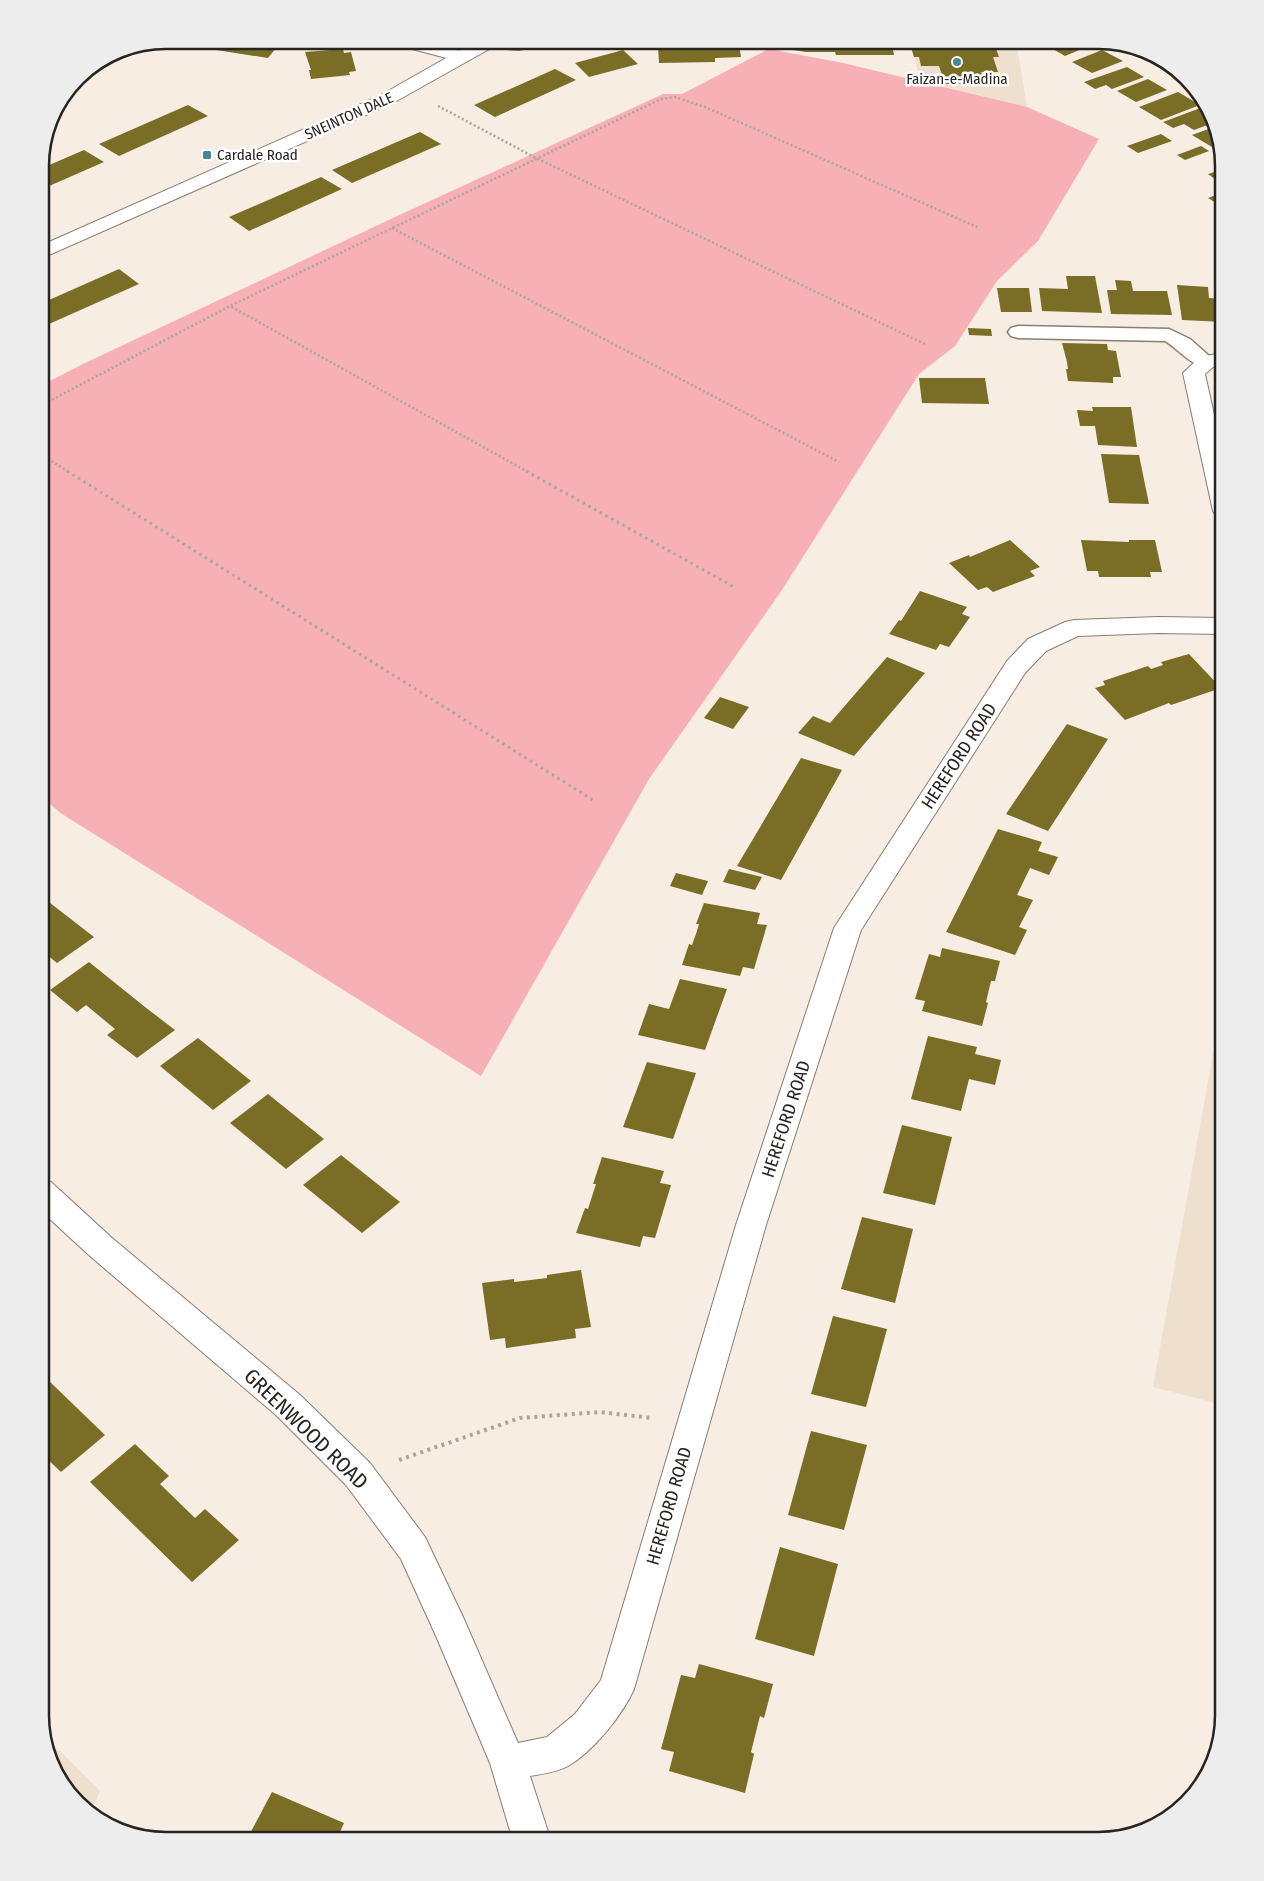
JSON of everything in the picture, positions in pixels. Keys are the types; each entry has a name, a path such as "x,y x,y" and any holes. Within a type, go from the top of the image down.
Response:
{"street":[{"path":"432,49 462,57"},
{"name":"SNEINTON DALE","path":"49,249 406,90 474,49"},
{"path":"1215,360 1194,373 1215,470"},
{"name":"HEREFORD ROAD","path":"508,1763 556,1753 588,1726 616,1689 751,1226 848,928 1016,666 1037,645 1074,628 1215,626"},
{"name":"GREENWOOD ROAD","path":"49,1199 102,1247 288,1405 358,1474 413,1548 451,1629 508,1763 529,1832"}],"lane":[{"path":"1018,332 1169,335 1215,360"}],"path":[{"path":"406,90 536,158 927,345"},
{"path":"49,401 230,306 660,99 675,97 705,107 977,227"},
{"path":"392,228 839,462"},
{"path":"230,306 734,587"},
{"path":"49,460 593,800"},
{"path":"358,1474 520,1418 600,1412 693,1423"}],"shaded area":[{"path":"769,49 843,63 1027,107 1099,139 1038,241 997,281 955,346 919,374 782,590 649,779 481,1076 62,814 49,803 49,381 395,217 663,94 682,94"},
{"path":"912,49 1017,49 1027,107 921,81"},
{"path":"1215,1043 1215,1403 1153,1387"},
{"path":"52,1744 100,1791 93,1807 78,1793 64,1774"}],"building":[{"path":"210,49 275,49 268,58"},
{"path":"343,49 344,53 351,52 356,71 349,72 350,75 311,79 309,70 311,70 305,52"},
{"path":"658,49 740,49 741,57 715,58 715,62 659,63"},
{"path":"893,49 894,55 836,55 835,52 793,50"},
{"name":"Faizan-e-Madina","path":"912,49 996,49 999,57 993,57 998,72 981,72 985,83 945,84 939,66 921,66 919,57 914,57"},
{"path":"1053,49 1082,49 1065,56"},
{"path":"623,50 638,64 589,77 575,63"},
{"path":"1102,50 1123,61 1092,73 1072,62"},
{"path":"1127,67 1144,77 1112,89 1106,85 1095,89 1084,82"},
{"path":"555,69 576,80 495,117 474,105"},
{"path":"1148,79 1167,90 1136,102 1117,91"},
{"path":"1178,92 1199,105 1161,120 1139,107"},
{"path":"188,105 208,116 119,156 99,144"},
{"path":"1200,108 1207,125 1194,130 1184,124 1173,128 1163,122"},
{"path":"1209,129 1213,146 1212,147 1192,135"},
{"path":"420,132 441,144 352,183 332,170"},
{"path":"1161,134 1172,141 1138,153 1127,146"},
{"path":"1201,146 1209,151 1185,160 1177,155"},
{"path":"84,150 104,162 49,186 49,165"},
{"path":"1215,172 1215,179 1208,174"},
{"path":"321,177 342,189 249,231 229,217"},
{"path":"1215,195 1215,202 1208,198"},
{"path":"119,269 139,284 49,324 49,300"},
{"path":"1066,276 1095,276 1102,313 1042,311 1039,288 1068,289"},
{"path":"1115,280 1131,281 1133,291 1167,291 1172,315 1111,314 1107,290 1117,290"},
{"path":"1177,285 1208,287 1209,298 1215,298 1215,322 1182,320"},
{"path":"997,288 1029,288 1032,312 1001,312"},
{"path":"968,328 991,329 992,336 969,335"},
{"path":"1062,343 1107,344 1108,350 1116,351 1121,377 1113,377 1113,383 1068,381 1067,362"},
{"path":"919,378 985,378 989,404 922,403"},
{"path":"1092,407 1131,407 1137,447 1098,445 1095,426 1080,426 1077,410 1093,411"},
{"path":"1101,454 1139,455 1149,504 1109,503"},
{"path":"1010,540 1040,567 1030,571 1035,576 993,592 987,587 978,590 949,563 969,555 970,557"},
{"path":"1081,540 1129,542 1129,540 1155,540 1162,572 1150,572 1151,577 1099,577 1098,571 1087,571"},
{"path":"920,591 967,607 962,614 970,617 949,647 940,644 936,650 889,634 899,620 901,621"},
{"path":"1189,654 1215,682 1215,690 1171,705 1169,703 1125,720 1095,688 1105,685 1103,681 1148,666 1151,669 1163,665 1161,662"},
{"path":"887,657 925,673 854,756 798,733 813,716 830,723"},
{"path":"720,697 749,707 733,729 704,718"},
{"path":"1067,724 1108,739 1048,831 1006,814"},
{"path":"801,758 842,770 781,880 737,866"},
{"path":"998,829 1042,842 1038,851 1058,857 1049,875 1030,868 1017,895 1033,900 1019,927 1027,930 1015,955 946,932"},
{"path":"729,869 762,877 755,890 723,882"},
{"path":"676,873 708,881 702,895 670,886"},
{"path":"49,902 94,937 57,963 49,956"},
{"path":"704,903 760,913 757,924 767,925 754,969 743,967 740,976 682,965 689,944 692,945 696,934 699,924 696,924"},
{"path":"942,948 1000,961 995,981 991,981 982,1026 922,1011 925,1001 915,999 929,954 940,957"},
{"path":"89,962 175,1030 137,1058 107,1035 115,1029 86,1005 77,1012 50,990"},
{"path":"680,979 727,989 705,1050 638,1035 649,1004 669,1009"},
{"path":"928,1036 977,1047 975,1054 1001,1060 995,1085 969,1079 961,1111 911,1099"},
{"path":"198,1038 251,1081 213,1110 160,1066"},
{"path":"647,1062 696,1073 673,1139 623,1127"},
{"path":"268,1094 324,1139 286,1169 230,1123"},
{"path":"902,1125 952,1137 935,1205 883,1193"},
{"path":"341,1155 400,1202 362,1233 303,1185"},
{"path":"602,1157 664,1171 660,1183 671,1185 655,1238 643,1236 640,1247 576,1233 585,1208 588,1209 596,1184 593,1184"},
{"path":"862,1217 913,1229 895,1303 841,1289"},
{"path":"581,1270 591,1327 575,1329 576,1338 506,1348 505,1338 490,1340 482,1283 514,1279 514,1282 547,1278 547,1275"},
{"path":"833,1316 887,1329 866,1407 811,1394"},
{"path":"49,1381 105,1435 61,1472 49,1461"},
{"path":"811,1431 867,1445 844,1530 788,1515"},
{"path":"135,1444 169,1476 160,1484 195,1518 205,1509 239,1540 192,1582 90,1482"},
{"path":"780,1547 838,1564 814,1656 755,1639"},
{"path":"699,1664 773,1684 764,1718 760,1716 751,1752 754,1754 745,1793 669,1771 674,1752 661,1749 681,1675 695,1678"},
{"path":"272,1792 344,1823 340,1832 251,1832"}],"place":[{"name":"Faizan-e-Madina","path":"957,62"},
{"name":"Cardale Road","path":"207,155"}]}
